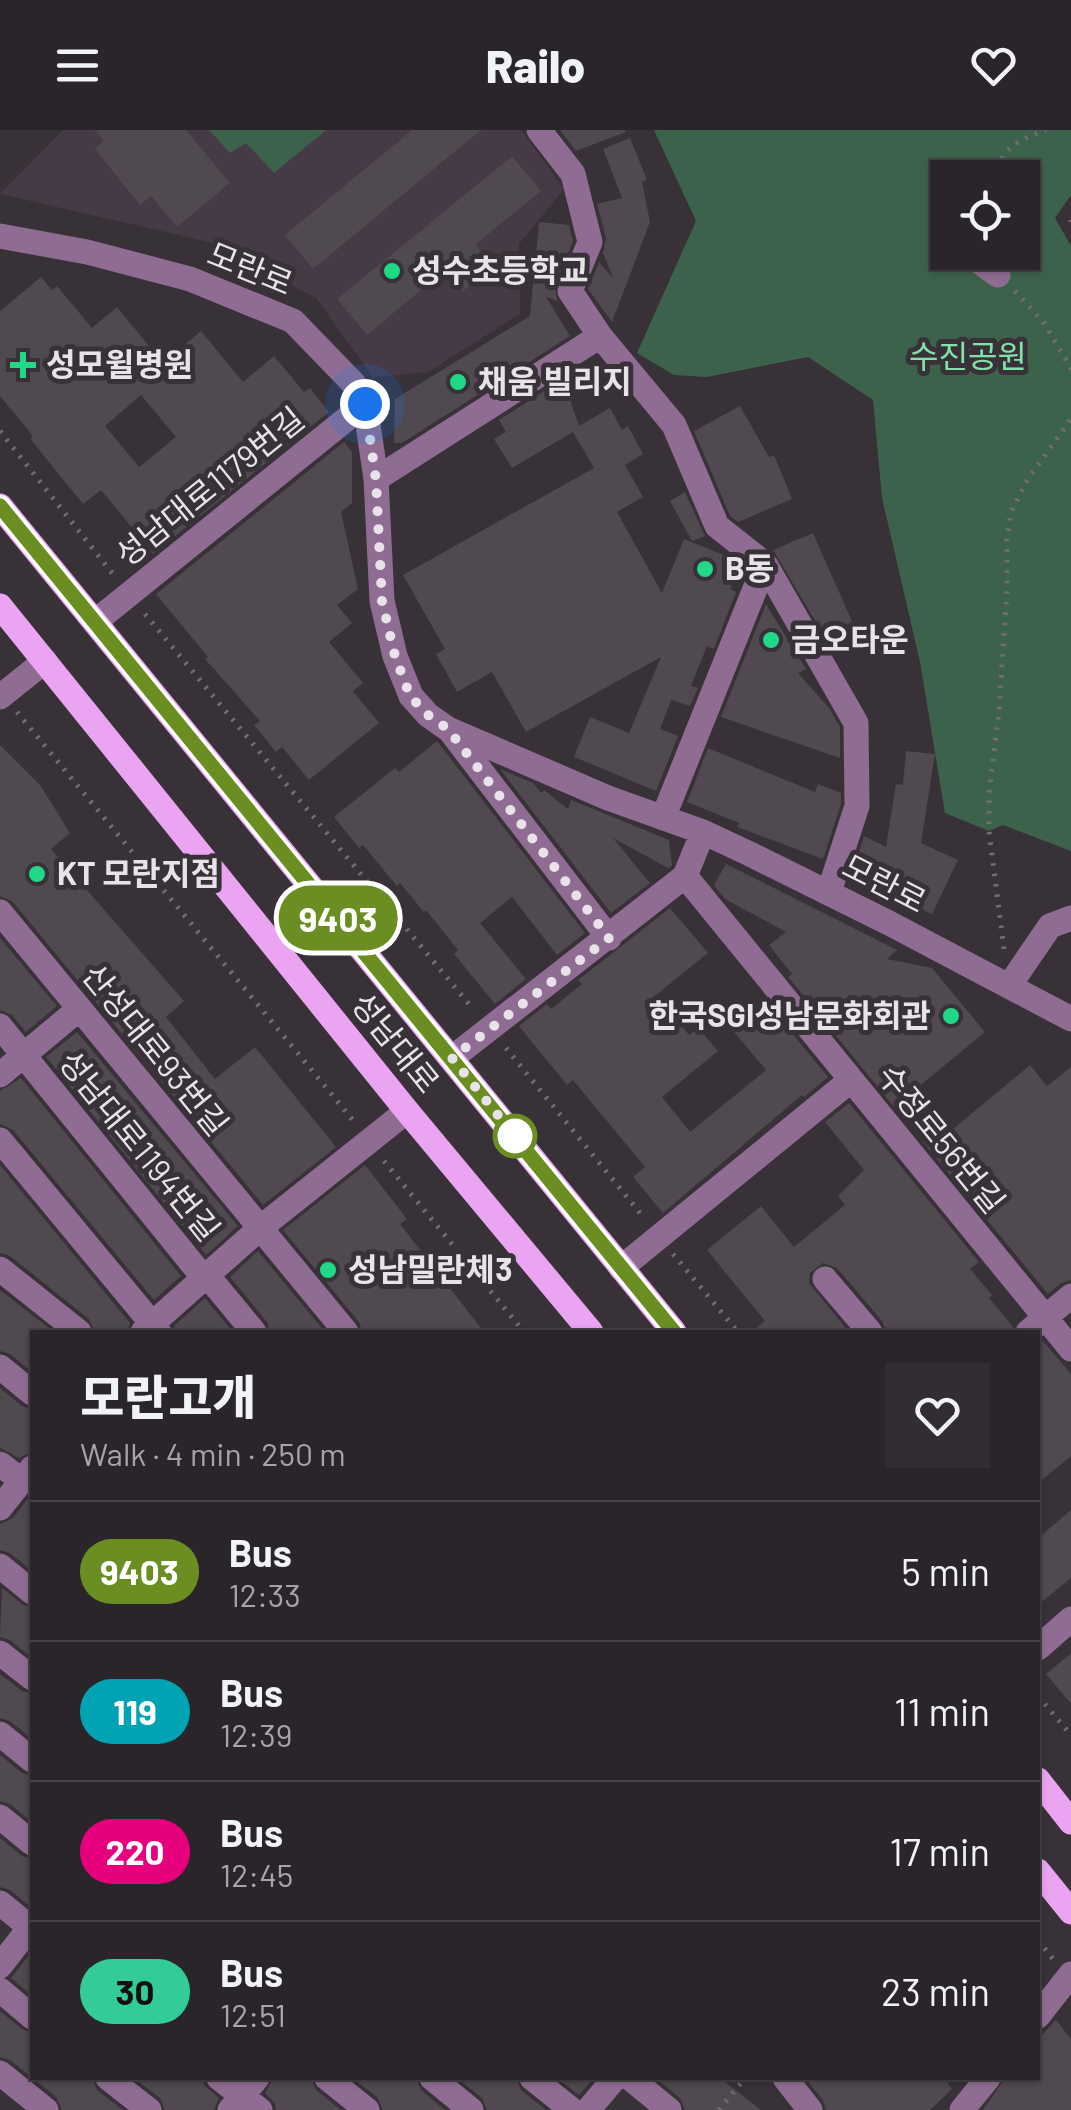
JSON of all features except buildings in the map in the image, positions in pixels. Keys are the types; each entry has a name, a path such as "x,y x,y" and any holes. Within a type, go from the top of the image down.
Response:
{"main road":[{"name":"성남대로","path":"0,506 672,1330"},
{"name":"성남대로","path":"0,606 407,1111 589,1330"},
{"path":"1040,1783 1071,1822"},
{"path":"1040,1873 1071,1912"}],"street":[{"path":"540,130 573,174 590,242 570,291 600,336 674,425 717,526 765,564 856,723 858,806 829,892"},
{"name":"모란로","path":"0,236 88,252 190,279 293,322 354,384 365,404 376,480 382,601 395,656 410,696 428,715 448,729 608,798 703,832 829,892 1071,1019"},
{"path":"991,270 998,275"},
{"path":"376,480 600,336"},
{"name":"성남대로1179번길","path":"96,622 365,404"},
{"path":"663,818 765,564"},
{"path":"1,696 44,661"},
{"name":"모란로","path":"448,729 609,938"},
{"name":"성남대로","path":"452,1058 685,876 703,832"},
{"name":"수정로56번길","path":"685,876 851,1080 1036,1325 1071,1349"},
{"name":"산성대로93번길","path":"0,912 344,1330"},
{"path":"1009,986 1050,926 1071,918"},
{"path":"0,1075 79,1009"},
{"name":"성남대로1194번길","path":"0,1026 252,1330"},
{"path":"621,1268 851,1080"},
{"name":"성남대로1194번길","path":"151,1329 259,1229 407,1111"},
{"path":"0,1140 151,1329"},
{"path":"0,1269 76,1330"},
{"path":"825,1279 868,1330"},
{"path":"1036,1325 1071,1296"},
{"path":"0,1367 30,1391"},
{"path":"0,1464 26,1484 0,1508"},
{"path":"0,1566 30,1590"},
{"path":"1040,1646 1071,1619"},
{"path":"0,1653 30,1676"},
{"path":"0,1734 30,1758"},
{"path":"0,1817 30,1841"},
{"path":"0,1904 30,1926"},
{"path":"0,1966 30,1930"},
{"path":"1040,2013 1071,1974"},
{"path":"0,1990 30,2014"},
{"path":"0,2073 46,2110"},
{"path":"111,2080 149,2110"},
{"path":"223,2080 247,2098"},
{"path":"330,2080 367,2110"},
{"path":"434,2080 471,2110"},
{"path":"534,2080 572,2110"},
{"path":"588,2110 613,2080"},
{"path":"632,2080 669,2110"},
{"path":"787,2080 810,2110"}],"path":[{"path":"1000,160 1018,138 1046,130"},
{"path":"998,275 1044,323 1071,370"},
{"path":"1009,986 989,831 1008,590 1007,540 1012,512 1028,479 1071,419"},
{"path":"0,431 129,595 736,1330"},
{"path":"1,696 522,1330"},
{"path":"1040,1698 1071,1735"},
{"path":"719,2110 743,2080"}],"shaded area":[{"name":"성수초등학교","path":"63,130 521,130 564,189 519,244 520,314 428,372 373,377 316,298 209,242 0,194"}],"green space":[{"path":"209,130 326,130 274,173 246,143 230,153"},
{"name":"수진공원","path":"654,130 1071,130 1071,195 1055,218 1071,246 1071,851 1003,825 989,831 945,813 920,662 882,498 873,400 808,357 707,377 674,375 637,353 696,221"}],"bus line":[{"name":"9403","path":"0,506 672,1330"}],"place":[{"name":"성수초등학교","path":"392,271"},
{"name":"성모윌병원","path":"23,365"},
{"name":"채움 빌리지","path":"458,382"},
{"name":"B동","path":"705,569"},
{"name":"금오타운","path":"771,640"},
{"name":"KT 모란지점","path":"37,874"},
{"name":"한국SGI성남문화회관","path":"951,1016"},
{"name":"성남밀란체3","path":"328,1270"}],"route":[{"path":"365,404 376,480 382,601 395,656 410,696 448,729 609,938 452,1058 526,1150 515,1136"}]}
